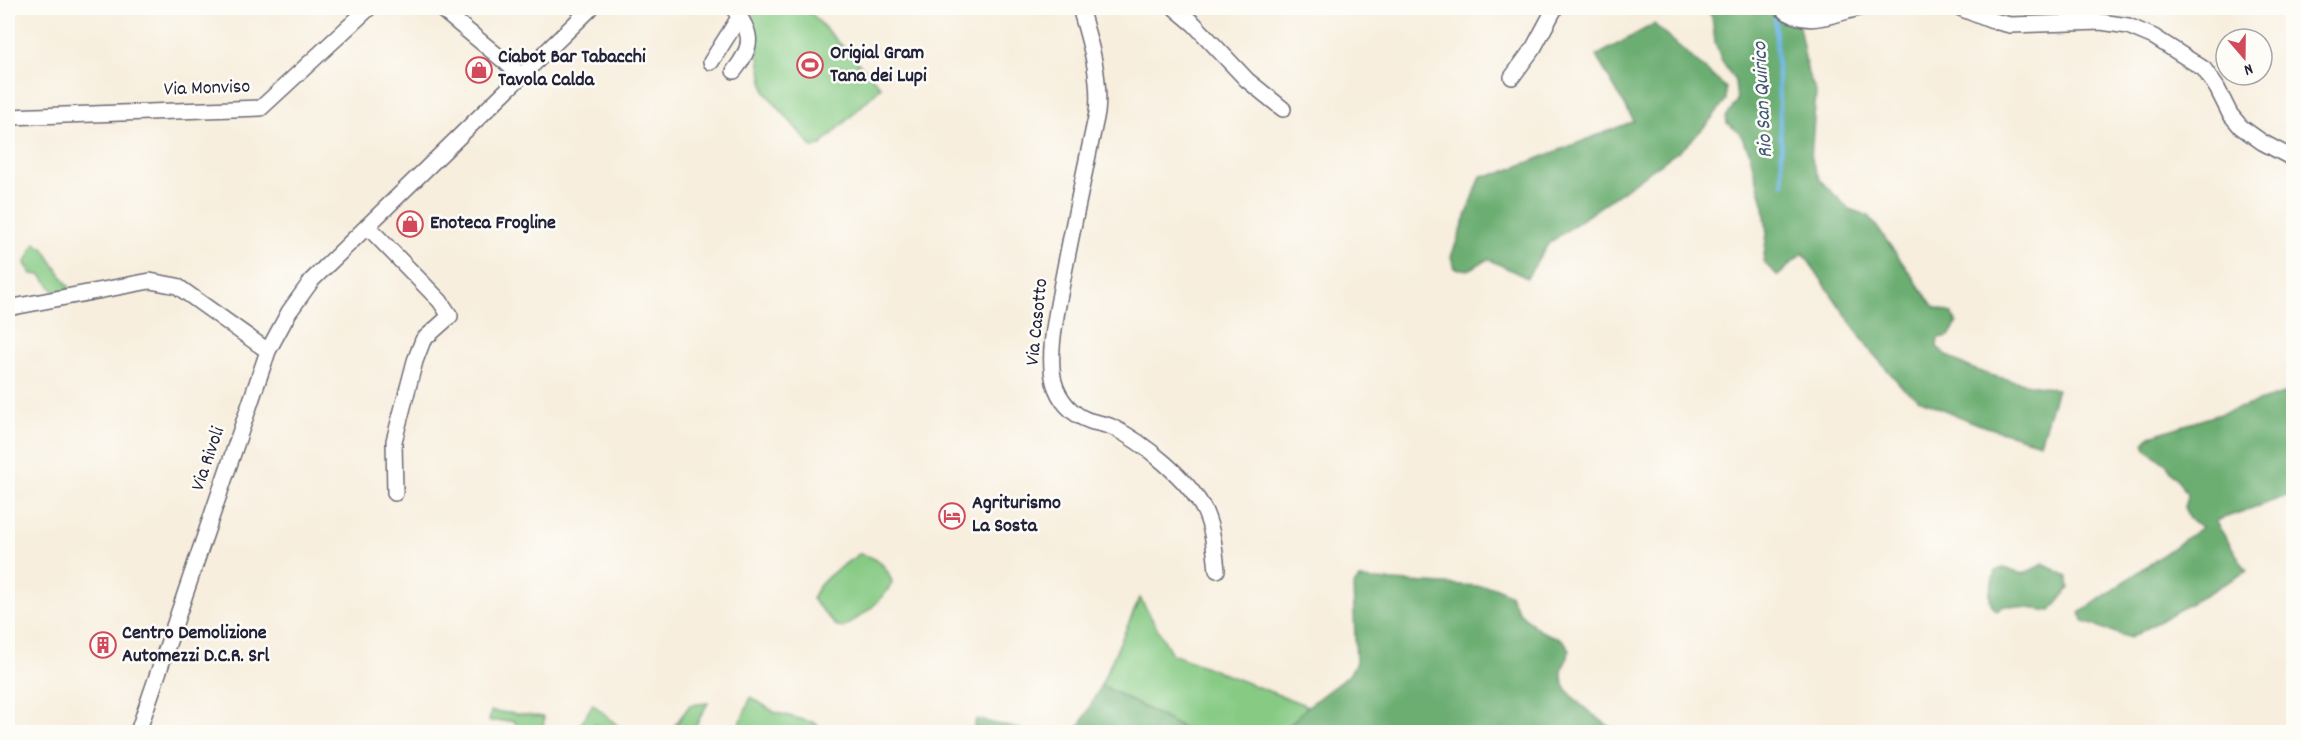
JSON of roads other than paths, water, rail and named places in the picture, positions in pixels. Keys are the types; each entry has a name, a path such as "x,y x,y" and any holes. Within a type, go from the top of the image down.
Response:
{"street":[{"name":"Via Monviso","path":"8,117 261,108 369,8"},
{"path":"440,8 521,75"},
{"name":"Via Rivoli","path":"138,732 268,351 290,312 312,280 591,8"},
{"name":"Via Casotto","path":"1080,8 1094,61 1099,93 1058,309 1052,360 1054,383 1061,398 1072,412 1087,420 1111,426 1143,447 1182,482 1205,513 1213,538 1217,570"},
{"path":"1175,8 1194,24 1247,80 1283,109"},
{"path":"1512,76 1534,47 1555,8"},
{"path":"1781,8 1792,16 1810,20 1859,8"},
{"path":"1960,8 2010,25 2101,22 2128,26 2154,37 2204,69 2217,87 2230,114 2241,127 2262,142 2294,159"},
{"path":"711,62 736,12"},
{"path":"734,71 749,49 748,31 736,12"},
{"path":"367,226 440,301 450,316 423,340 415,361 394,441 395,493"},
{"path":"8,308 150,281 177,286 268,351"}],"waterway":[{"name":"Rio San Quirico","path":"1775,16 1783,184"}],"place":[{"name":"Origial Gram Tana dei Lupi","path":"810,65"},
{"name":"Ciabot Bar Tabacchi Tavola Calda","path":"479,70"},
{"name":"Enoteca Frogline","path":"410,224"},
{"name":"Agriturismo La Sosta","path":"952,516"},
{"name":"Centro Demolizione Automezzi D.C.R. Srl","path":"103,645"}]}
